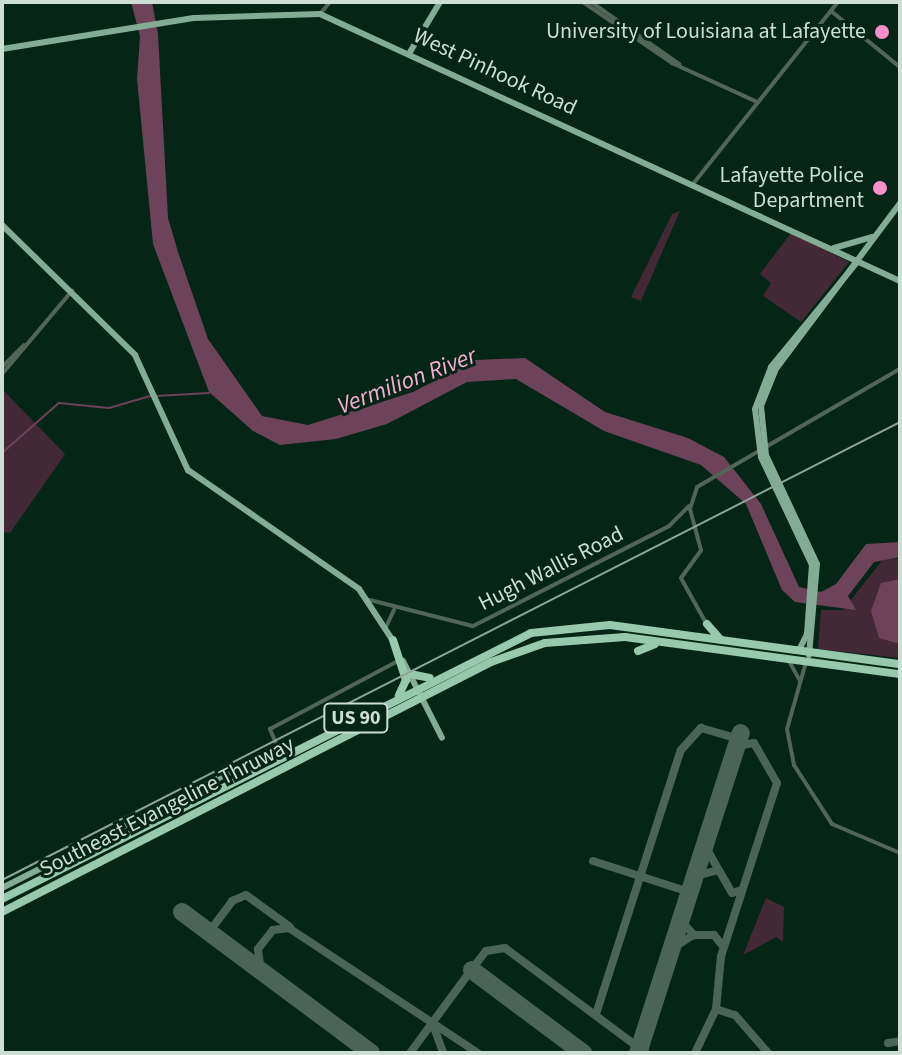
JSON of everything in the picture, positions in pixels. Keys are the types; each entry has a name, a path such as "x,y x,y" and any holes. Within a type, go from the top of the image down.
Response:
{"highway":[{"path":"701,638 707,624 733,642"},
{"name":"US 90","path":"2,899 271,761 280,752 397,698 419,692 449,670 548,629 733,642"},
{"name":"Southeast Evangeline Thruway","path":"2,912 364,726 419,692 545,643 640,639 653,635 674,644 787,660 808,658 900,674"},
{"path":"640,639 638,651 674,644"},
{"path":"393,640 397,665 406,683 397,698"},
{"name":"Southeast Evangeline Thruway","path":"733,642 796,651 808,658"},
{"name":"US 90","path":"808,658 900,664"},
{"path":"410,674 428,679 449,670"},
{"path":"274,773 280,752"}],"main road":[{"path":"410,52 440,2"},
{"name":"West Pinhook Road","path":"2,49 165,23 320,14 410,52 900,281"},
{"path":"808,658 816,577 801,530 761,448 760,411 768,378 900,203"},
{"path":"2,225 129,348 154,389 170,444 193,474 370,600 442,738"},
{"path":"832,248 872,237"},
{"path":"796,651 805,645 812,619"},
{"path":"2,888 280,752"}],"street":[{"path":"320,14 330,2"},
{"path":"583,2 680,66 758,103"},
{"path":"591,2 680,66"},
{"path":"693,184 838,2"},
{"path":"831,11 900,67"},
{"path":"2,367 72,291"},
{"path":"2,374 24,345"},
{"path":"761,448 900,369"},
{"name":"Hugh Wallis Road","path":"370,600 396,610 473,626 682,516 709,477 761,448"},
{"path":"690,504 701,550 681,581 707,624"},
{"path":"682,516 692,517"},
{"path":"386,627 387,614 396,610"},
{"path":"808,658 787,737 801,778 841,830 900,853"},
{"path":"787,660 800,681"},
{"path":"280,752 270,729 397,665"}],"shaded area":[{"path":"131,2 152,2 158,34 168,218 178,252 208,339 262,416 308,425 413,392 475,360 525,358 605,412 688,438 724,457 761,504 799,587 821,592 836,584 866,544 900,542 900,557 874,562 848,596 856,610 795,602 782,590 746,504 701,465 604,431 516,379 467,382 387,424 336,439 280,445 253,431 209,392 153,244 137,79 140,36"},
{"path":"680,211 641,301 631,297 672,214"},
{"path":"791,233 849,262 801,322 763,296 771,283 760,274"},
{"path":"2,389 65,454 10,533 2,532"},
{"path":"884,558 900,559 900,658 818,649 821,610 843,610"},
{"path":"900,579 900,644 879,638 871,611 881,583"},
{"path":"766,898 784,907 783,942 776,937 743,955"}],"waterway":[{"path":"156,396 209,393"},
{"path":"2,453 59,403 109,408 150,396"}],"taxiway":[{"path":"596,1014 681,750 701,728 732,737 737,746 754,743 777,783 721,956 716,1009 695,1053"},
{"path":"705,846 732,893 742,890"},
{"path":"593,861 689,892"},
{"path":"695,876 715,871"},
{"path":"209,932 232,901 246,895 290,927"},
{"path":"680,920 694,935"},
{"path":"261,971 258,949 273,930 289,928 478,1053"},
{"path":"671,949 693,935 714,935 723,946"},
{"path":"468,974 486,951 505,948 646,1053"},
{"path":"410,1053 469,973"},
{"path":"716,1009 735,1015 768,1053"},
{"path":"432,1022 443,1053"},
{"path":"888,1043 900,1041"}],"runway":[{"path":"638,1053 741,733"},
{"path":"182,912 371,1053"},
{"path":"472,970 583,1053"}],"railway":[{"path":"2,880 900,422"}],"place":[{"name":"University of Louisiana at Lafayette","path":"882,32"},
{"name":"Lafayette Police Department","path":"880,188"}],"water label":[{"name":"Vermilion River","path":"407,381"}]}
